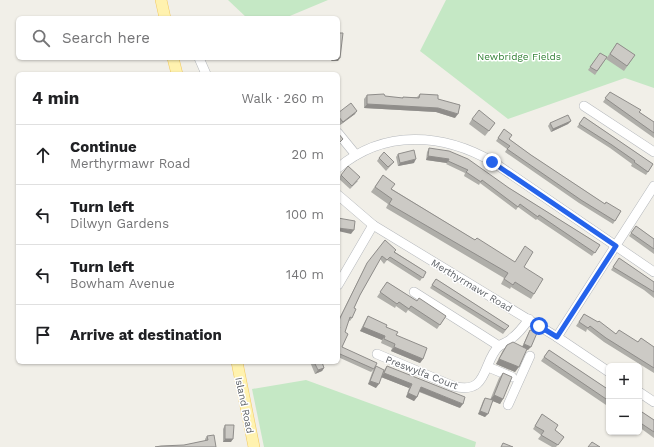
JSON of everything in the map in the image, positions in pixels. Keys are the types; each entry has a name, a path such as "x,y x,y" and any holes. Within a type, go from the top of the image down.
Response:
{"main road":[{"path":"161,0 165,16"},
{"path":"174,60 177,72"},
{"name":"Island Road","path":"237,364 254,447"}],"street":[{"path":"200,60 205,72"},
{"path":"584,106 654,152"},
{"path":"340,135 356,155"},
{"path":"340,167 356,155 384,144 411,139 433,140 460,146 492,162 654,272"},
{"path":"557,337 654,186"},
{"name":"Merthyrmawr Road","path":"340,197 373,225 529,319 606,370"},
{"path":"340,282 373,225"},
{"path":"414,292 499,346"},
{"name":"Preswylfa Court","path":"377,354 440,381 461,388 470,387 478,383 484,376 499,346 512,339 529,319"},
{"path":"508,405 530,356"},
{"path":"488,367 519,380"},
{"path":"642,394 654,402"}],"green space":[{"path":"228,0 328,0 290,16 245,16"},
{"name":"Newbridge Fields","path":"446,0 654,0 654,88 625,78 508,119 420,51"},
{"path":"306,380 476,442 475,447 264,447 252,389"}],"building":[{"path":"340,33 343,33 340,58"},
{"path":"617,43 635,55 627,66 610,54"},
{"path":"600,53 607,57 597,71 590,67"},
{"path":"610,92 641,110 639,112 654,122 654,133 605,98"},
{"path":"384,94 385,96 403,98 419,98 420,94 438,95 438,99 460,105 458,114 438,108 367,104 367,95"},
{"path":"351,103 357,111 343,122 340,118 340,111"},
{"path":"479,110 495,123 489,131 472,119"},
{"path":"568,115 571,121 553,129 550,123"},
{"path":"584,117 653,164 648,172 612,145 579,124"},
{"path":"504,129 512,135 509,139 531,155 605,204 606,202 621,211 615,221 581,200 507,149 510,146 498,138"},
{"path":"429,148 449,151 468,159 509,188 600,245 595,253 539,215 538,217 520,204 518,207 482,180 481,182 466,172 468,170 448,161 449,159 428,156"},
{"path":"414,150 416,159 400,163 398,154"},
{"path":"384,152 394,162 388,167 379,158"},
{"path":"348,166 360,177 352,186 341,175"},
{"path":"383,175 395,184 391,189 475,240 477,238 515,262 525,246 533,252 524,267 543,279 534,294 515,282 513,285 504,279 508,273 389,204 392,199 375,187"},
{"path":"340,218 355,221 354,230 340,228"},
{"path":"636,226 654,239 654,249 631,233"},
{"path":"385,240 396,250 394,252 426,272 423,278 390,257 387,260 382,256 360,295 354,308 356,309 352,318 350,317 345,332 348,334 342,347 377,363 374,369 340,354 340,318 367,263"},
{"path":"619,258 654,282 654,292 613,267"},
{"path":"436,279 509,326 505,330 432,285"},
{"path":"387,282 417,301 419,298 446,316 440,325 411,306 409,309 399,302 397,304 380,292"},
{"path":"584,314 598,322 599,321 616,334 619,330 638,342 641,338 654,347 654,368 606,338 590,326 588,328 579,322"},
{"path":"368,316 387,325 386,327 398,332 396,335 427,348 423,359 394,347 395,344 384,339 385,336 363,327"},
{"path":"530,330 537,333 531,347 524,344"},
{"path":"513,342 527,349 519,367 499,359 507,345"},
{"path":"549,350 606,388 606,399 544,357"},
{"path":"315,364 323,364 324,368 318,370"},
{"path":"376,366 384,370 379,384 370,381"},
{"path":"387,366 465,397 463,404 421,387 417,397 408,393 412,384 384,373"},
{"path":"503,373 512,377 503,399 494,395"},
{"path":"485,398 493,400 488,414 480,411"},
{"path":"642,412 654,420 654,432 642,424"},
{"path":"542,414 558,425 555,430 564,437 558,445 541,435 544,431 535,426"},
{"path":"225,425 234,425 233,439 225,439"},
{"path":"214,435 216,447 155,447 184,445 208,440 207,436"},
{"path":"592,442 600,447 588,447"},
{"path":"503,443 513,447 501,447"}],"route":[{"path":"492,162 616,246 557,337 539,326"}]}
